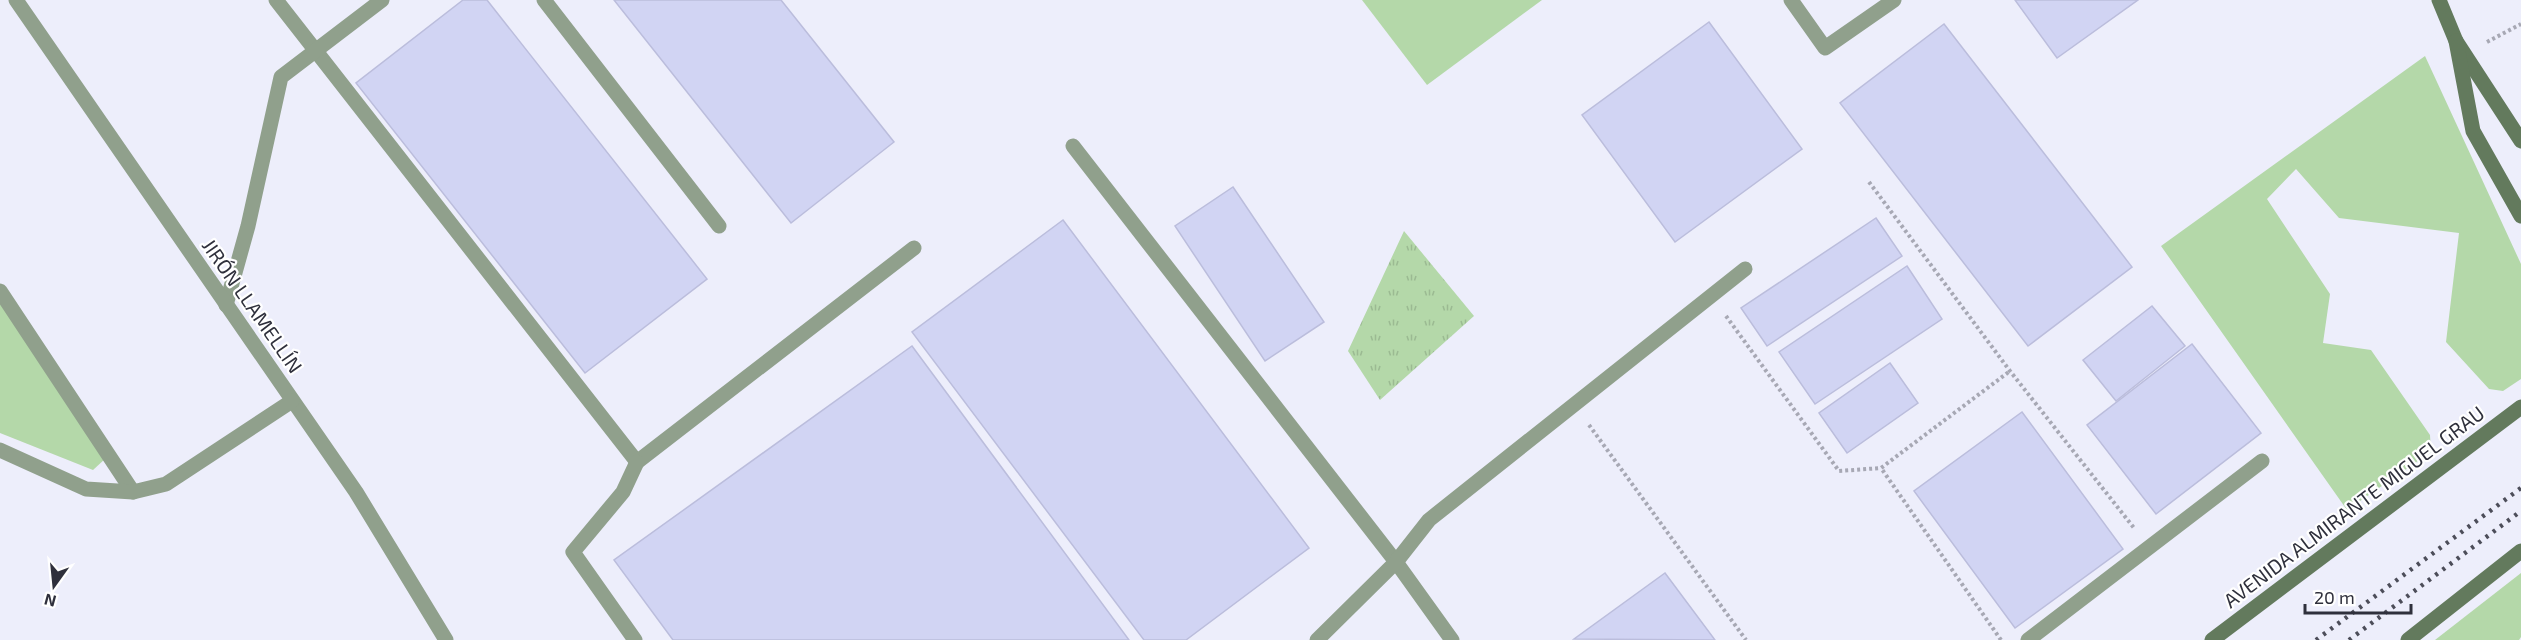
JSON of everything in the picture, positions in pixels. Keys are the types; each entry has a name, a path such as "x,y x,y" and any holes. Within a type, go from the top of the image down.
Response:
{"main road":[{"path":"2439,0 2461,48 2521,141"},
{"path":"2461,48 2473,131 2521,216"},
{"name":"AVENIDA ALMIRANTE MIGUEL GRAU","path":"2212,640 2521,407"},
{"path":"2408,640 2521,551"}],"street":[{"name":"JIRÓN LLAMELLÍN","path":"15,0 356,492 446,640"},
{"path":"276,0 314,52 637,462"},
{"path":"226,305 248,226 281,77 382,0"},
{"path":"544,0 719,226"},
{"path":"1791,0 1825,48 1894,0"},
{"path":"1073,146 1396,562 1452,640"},
{"path":"635,640 573,552 623,492 637,462 914,248"},
{"path":"1317,640 1396,562 1429,520 1745,269"},
{"path":"0,291 133,492"},
{"path":"0,450 86,489 133,492 166,484 292,401"},
{"path":"2028,640 2262,461"}],"path":[{"path":"2461,48 2521,24"},
{"path":"1869,182 2010,370 2149,547"},
{"path":"1712,296 1839,471 1881,468 2010,370"},
{"path":"1574,405 1746,640"},
{"path":"1881,468 2001,640"}],"green space":[{"path":"1362,0 1542,0 1427,85"},
{"path":"2425,56 2521,264 2521,379 2503,391 2489,389 2446,342 2459,233 2339,218 2296,169 2267,199 2330,294 2323,343 2371,350 2430,435 2431,452 2347,510 2161,246"},
{"path":"1404,231 1474,316 1380,400 1348,351"},
{"path":"0,300 106,458 93,470 0,433"},
{"path":"2521,573 2521,637 2519,640 2435,640"}],"building":[{"path":"463,0 487,0 707,279 585,373 356,83"},
{"path":"614,0 781,0 894,142 791,223"},
{"path":"2015,0 2138,0 2057,58"},
{"path":"1709,22 1802,149 1675,242 1582,115"},
{"path":"1944,24 2132,267 2028,346 1840,103"},
{"path":"1233,187 1324,322 1265,361 1175,226"},
{"path":"1876,218 1902,256 1767,346 1741,308"},
{"path":"1063,220 1309,548 1186,640 1144,640 912,332"},
{"path":"1907,266 1942,319 1815,404 1779,352"},
{"path":"2152,306 2185,346 2116,401 2083,360"},
{"path":"2192,344 2261,433 2156,514 2087,425"},
{"path":"912,346 1129,640 673,640 614,560"},
{"path":"1890,363 1918,403 1847,453 1819,413"},
{"path":"2022,412 2123,549 2015,628 1914,491"},
{"path":"1665,573 1715,640 1574,639"}],"railway":[{"path":"2316,640 2521,488"},
{"path":"2349,640 2521,511"}]}
